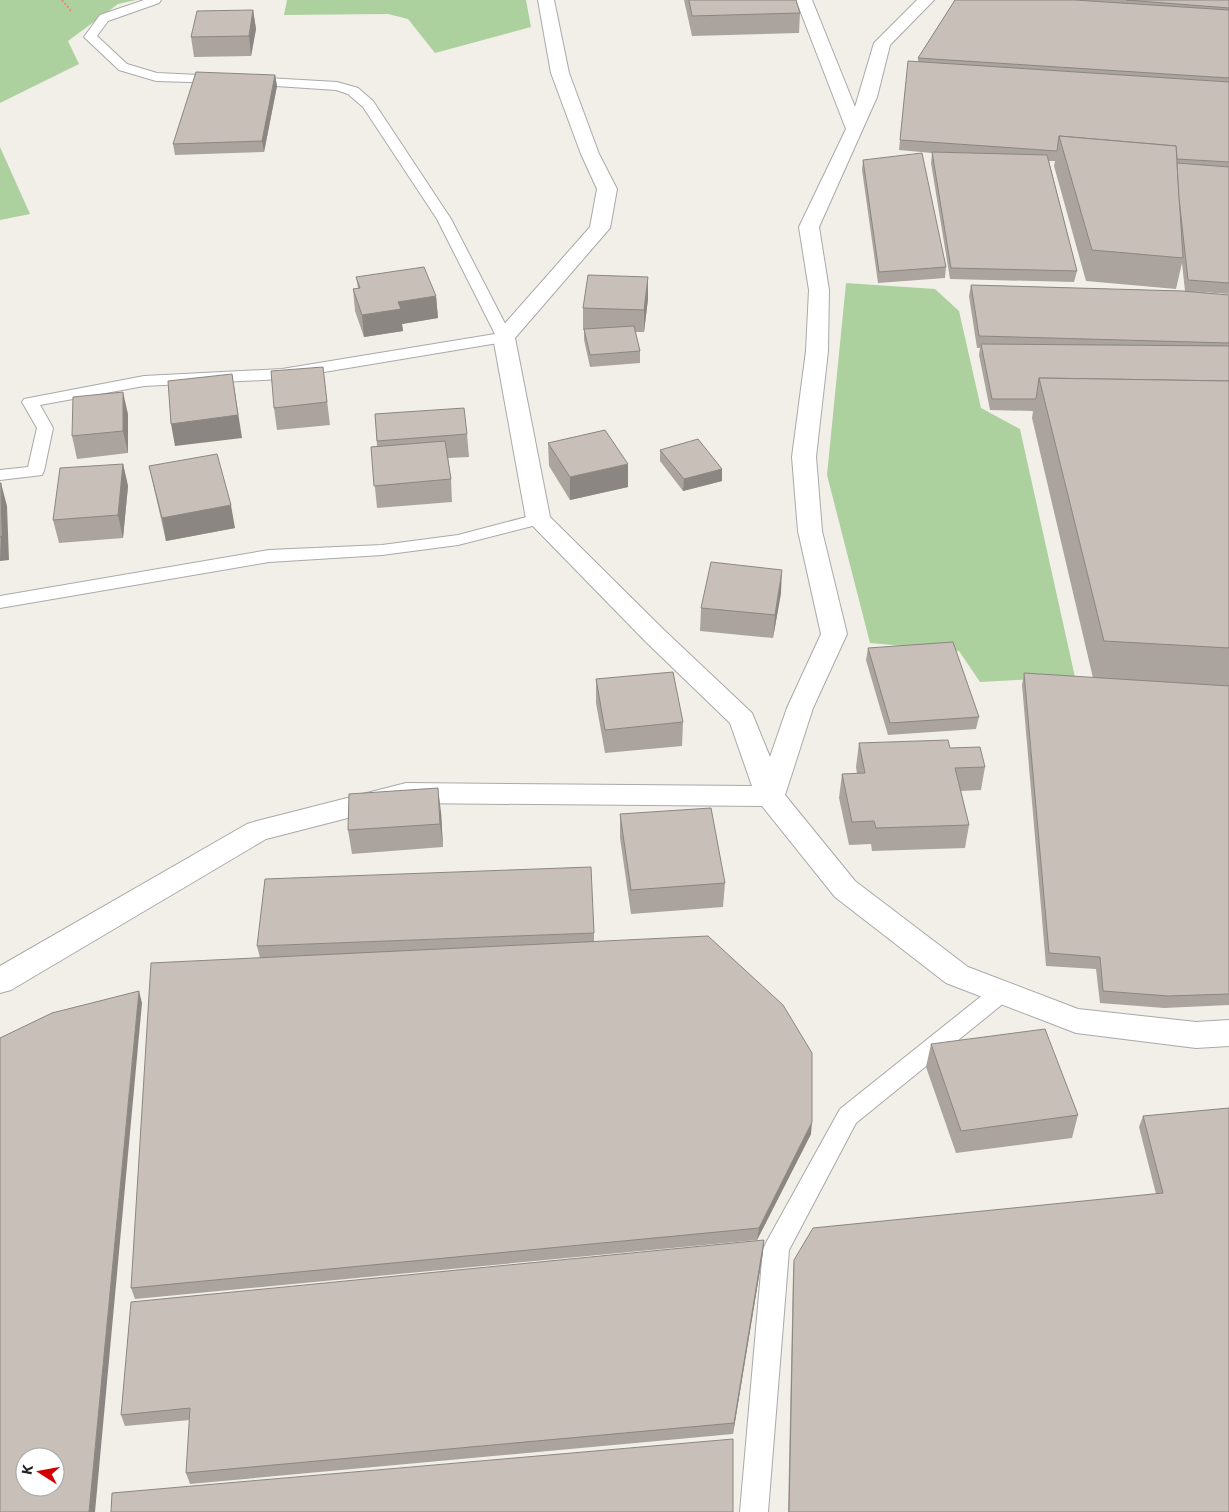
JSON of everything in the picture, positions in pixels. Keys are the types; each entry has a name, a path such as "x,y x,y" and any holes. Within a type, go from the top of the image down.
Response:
{"street":[{"path":"546,0 560,73 590,154 607,189 600,228 504,337 538,519 655,636 742,719 770,796 845,889 958,975 1076,1021 1196,1034 1229,1033"},
{"path":"804,0 855,129"},
{"path":"770,796 800,708 834,634 810,531 804,456 817,351 819,290 809,227 868,97 882,43 926,0"},
{"path":"0,981 257,832 406,793 770,796"}],"lane":[{"path":"0,475 36,471 45,428 30,402 144,381 282,374 504,337 444,219 368,104 353,91 337,86 156,77 123,67 90,36 104,18 155,0"},
{"path":"0,602 269,556 382,550 458,540 538,519"},
{"path":"754,1512 776,1249 848,1116 1002,992"}],"green space":[{"path":"0,0 136,0 118,4 68,41 79,64 0,103"},
{"path":"287,0 526,0 531,27 435,53 408,19 388,14 284,15"},
{"path":"0,147 30,214 0,220"},
{"path":"846,283 935,289 959,311 981,408 1020,429 1075,677 980,682 959,651 870,643 827,475"}],"building":[{"path":"689,0 796,0 800,13 692,16"},
{"path":"955,0 1075,0 1229,10 1229,78 918,58"},
{"path":"1126,0 1229,0 1229,8"},
{"path":"253,10 249,36 191,37 197,11"},
{"path":"908,61 1229,82 1229,162 1177,159 1176,146 1059,136 1057,151 900,140"},
{"path":"196,72 275,75 262,141 173,144"},
{"path":"1059,136 1176,146 1183,258 1092,250"},
{"path":"932,152 1047,155 1077,271 951,268"},
{"path":"922,153 946,267 879,272 863,160"},
{"path":"1177,163 1229,167 1229,283 1188,280"},
{"path":"424,267 436,296 398,302 401,309 362,315 353,289 360,288 356,277"},
{"path":"588,275 648,277 644,310 583,308"},
{"path":"971,285 1182,291 1229,295 1229,343 979,336"},
{"path":"634,326 640,351 590,355 584,329"},
{"path":"981,344 1229,346 1229,381 1039,378 1036,399 992,399"},
{"path":"323,367 327,402 274,408 271,371"},
{"path":"232,374 238,415 171,424 168,381"},
{"path":"1039,378 1229,381 1229,648 1104,641"},
{"path":"123,392 123,431 72,436 73,397"},
{"path":"464,408 467,434 377,441 375,414"},
{"path":"605,430 628,464 570,477 548,443"},
{"path":"698,439 722,469 684,479 660,450"},
{"path":"445,441 451,479 374,486 371,447"},
{"path":"217,454 231,505 162,518 149,466"},
{"path":"123,464 118,515 53,520 60,468"},
{"path":"0,483 2,536 0,537"},
{"path":"711,562 782,570 775,615 701,608"},
{"path":"953,642 979,717 890,723 868,648"},
{"path":"673,672 683,722 605,730 596,679"},
{"path":"1024,673 1229,686 1229,994 1168,996 1103,991 1100,957 1049,953"},
{"path":"948,740 950,748 980,747 985,767 955,768 969,825 876,828 874,821 852,822 842,774 865,773 859,743"},
{"path":"438,788 440,824 348,830 349,794"},
{"path":"711,808 725,883 631,890 620,814"},
{"path":"591,867 594,933 257,946 265,879"},
{"path":"708,936 783,1005 812,1053 812,1122 759,1228 131,1288 151,963"},
{"path":"139,991 89,1512 0,1512 0,1038 52,1013"},
{"path":"1045,1029 1078,1115 961,1131 931,1044"},
{"path":"1229,1108 1229,1512 789,1512 794,1260 813,1228 1163,1193 1143,1116"},
{"path":"764,1240 734,1423 186,1473 190,1408 121,1415 131,1302"},
{"path":"733,1439 733,1512 111,1512 112,1493"}]}
